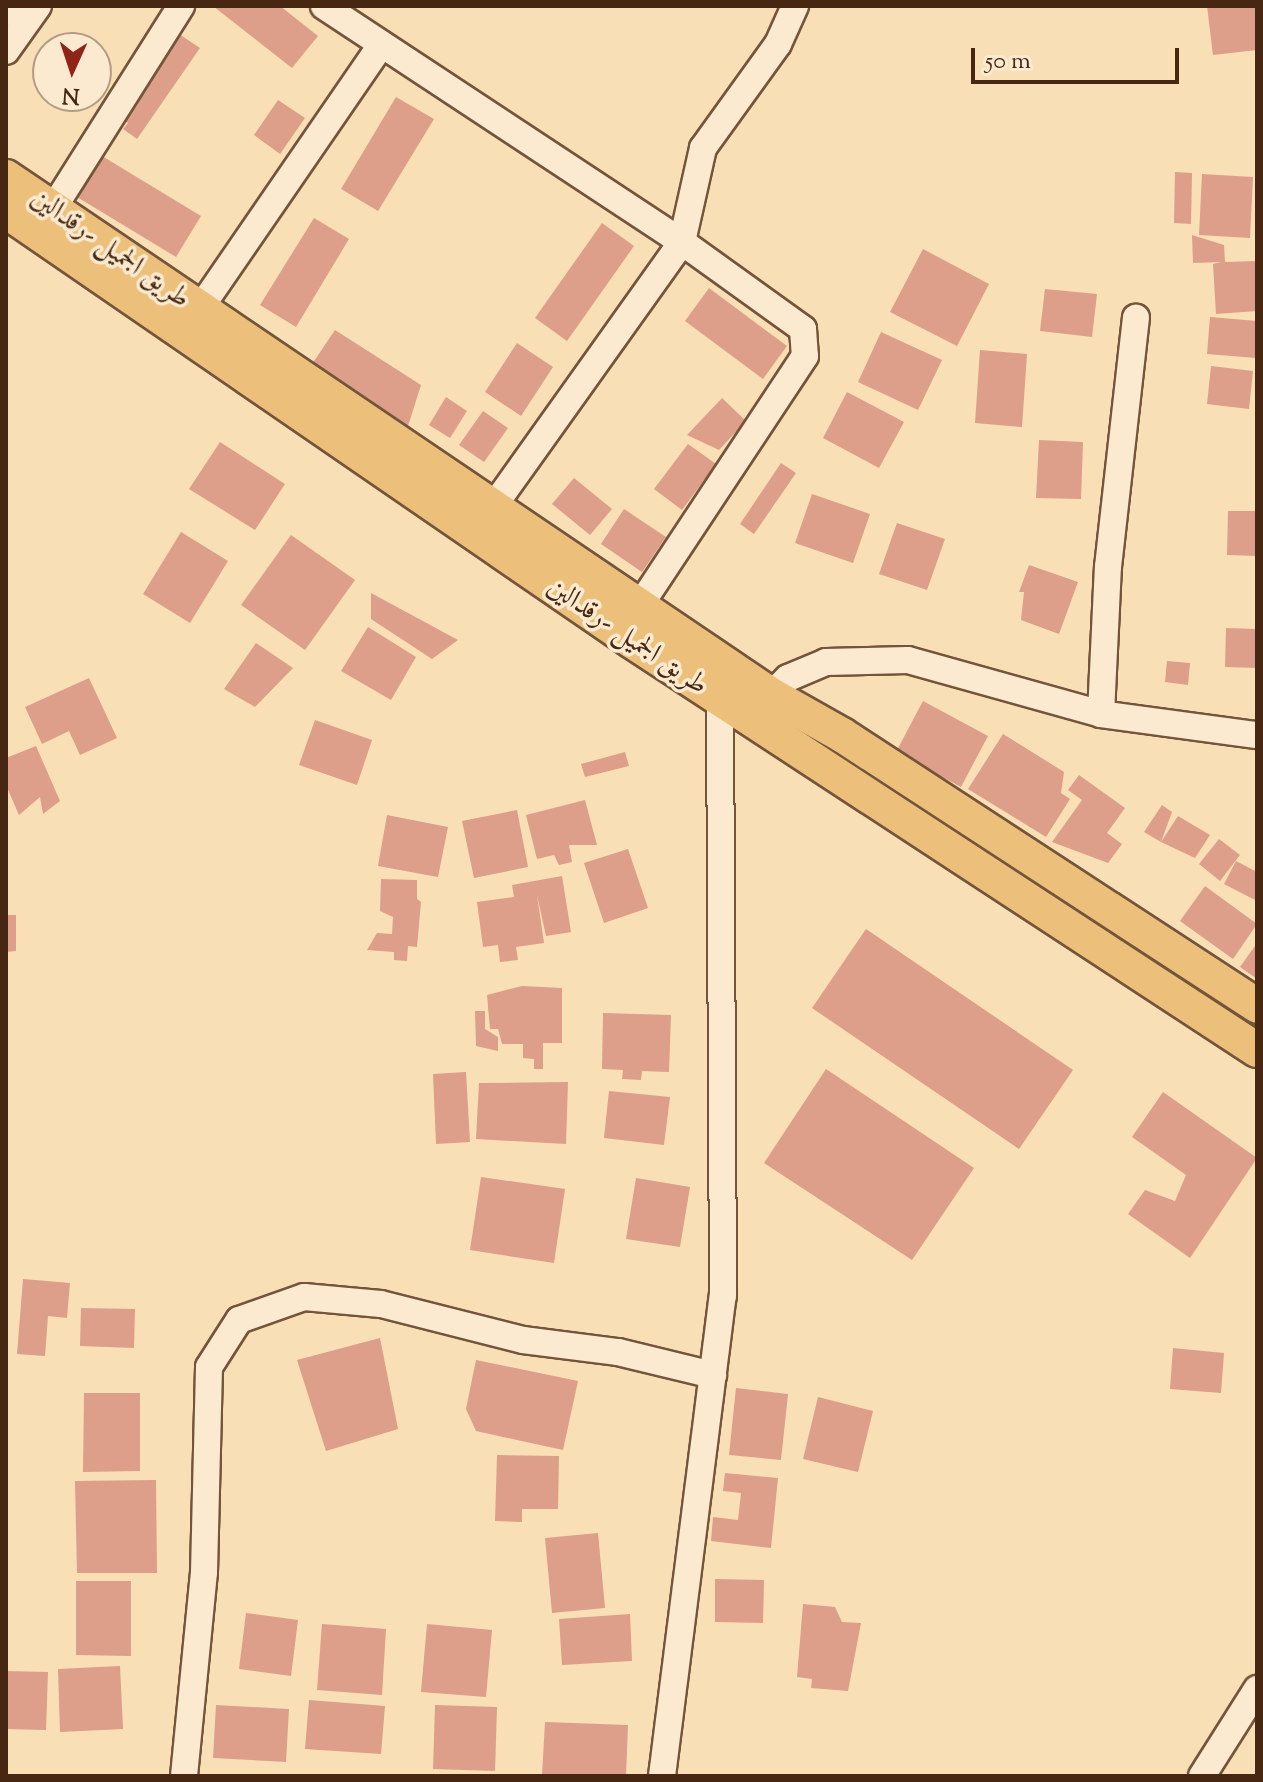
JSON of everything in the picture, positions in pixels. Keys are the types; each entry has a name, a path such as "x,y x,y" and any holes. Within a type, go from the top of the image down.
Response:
{"main road":[{"name":"طريق الجميل -رقدالين","path":"6,177 771,695 842,735 1257,1006"},
{"name":"طريق الجميل -رقدالين","path":"6,211 720,699 1257,1050"}],"street":[{"path":"6,13 11,6"},
{"path":"6,51 38,6"},
{"path":"54,207 181,6"},
{"path":"324,6 380,47 682,242 803,329 805,356 639,607"},
{"path":"493,507 682,242 703,148 778,44 795,6"},
{"path":"199,310 380,47"},
{"path":"1101,714 1108,567 1136,318"},
{"path":"771,695 788,678 826,662 908,660 1101,714 1257,735"},
{"path":"662,1776 723,1296 720,699"},
{"path":"184,1776 204,1572 209,1367 239,1320 304,1297 381,1304 523,1340 618,1352 713,1375"},
{"path":"1202,1776 1257,1689"}],"building":[{"path":"213,6 280,6 318,36 292,68"},
{"path":"1207,6 1257,6 1257,50 1213,55"},
{"path":"173,30 200,48 137,139 123,129 128,123 115,114"},
{"path":"396,97 434,119 378,211 341,189"},
{"path":"278,100 305,118 280,154 254,135"},
{"path":"102,156 201,216 176,257 77,197"},
{"path":"1175,172 1192,173 1191,224 1174,223"},
{"path":"1202,174 1253,177 1250,238 1199,235"},
{"path":"314,218 349,239 296,327 260,305"},
{"path":"602,223 634,246 567,341 535,318"},
{"path":"1192,235 1224,245 1225,262 1257,261 1257,311 1216,314 1213,264 1222,262 1193,263"},
{"path":"923,249 989,284 957,346 890,312"},
{"path":"709,288 787,346 763,379 685,321"},
{"path":"1045,289 1097,294 1092,337 1040,331"},
{"path":"1210,317 1257,321 1256,358 1207,354"},
{"path":"335,330 421,385 408,426 312,364"},
{"path":"881,332 942,360 918,410 858,382"},
{"path":"517,343 553,367 521,416 485,392"},
{"path":"980,350 1027,354 1022,427 975,423"},
{"path":"1211,366 1253,371 1249,409 1207,404"},
{"path":"847,392 904,422 879,468 823,438"},
{"path":"446,397 467,411 450,438 429,425"},
{"path":"722,398 746,421 719,450 687,435"},
{"path":"483,411 508,428 484,462 459,445"},
{"path":"1039,440 1083,442 1081,499 1036,498"},
{"path":"220,442 285,484 255,530 189,489"},
{"path":"688,444 716,464 682,510 654,489"},
{"path":"781,463 796,473 754,534 740,524"},
{"path":"574,478 612,509 590,535 552,504"},
{"path":"812,494 870,514 853,563 795,543"},
{"path":"624,509 666,537 642,572 601,544"},
{"path":"1228,511 1257,511 1257,556 1227,555"},
{"path":"897,523 945,539 927,590 879,574"},
{"path":"181,532 228,561 190,623 143,594"},
{"path":"291,535 355,580 305,650 241,605"},
{"path":"1029,565 1078,582 1059,634 1021,620 1024,592 1019,592"},
{"path":"371,593 458,640 432,659 371,619"},
{"path":"368,627 416,657 391,700 341,671"},
{"path":"1226,628 1257,629 1257,668 1225,667"},
{"path":"256,643 293,668 255,707 224,689"},
{"path":"1167,661 1190,663 1188,685 1165,682"},
{"path":"89,678 117,738 80,755 69,731 42,744 25,707"},
{"path":"923,701 988,736 961,787 896,752"},
{"path":"315,720 372,740 357,785 299,765"},
{"path":"1003,734 1064,772 1061,793 1070,799 1046,837 968,789"},
{"path":"36,746 60,801 43,814 40,797 19,815 6,785 6,758"},
{"path":"625,752 629,766 585,777 581,764"},
{"path":"1079,775 1125,808 1107,833 1122,844 1108,863 1052,842 1082,800 1068,790"},
{"path":"585,800 597,845 569,845 572,862 559,865 554,855 537,859 526,815"},
{"path":"1162,805 1172,812 1161,842 1144,832"},
{"path":"517,810 528,867 474,878 462,821"},
{"path":"387,815 448,827 438,877 378,866"},
{"path":"1178,816 1210,835 1195,858 1161,842"},
{"path":"1219,839 1240,855 1220,881 1199,864"},
{"path":"628,849 648,908 604,923 584,863"},
{"path":"1236,861 1257,872 1257,901 1224,884"},
{"path":"562,876 571,932 546,936 537,895 544,943 516,947 518,960 500,962 498,945 483,947 477,902 514,897 512,885"},
{"path":"381,879 417,880 417,899 421,902 417,947 408,946 407,961 394,960 394,952 367,950 377,933 392,934 393,917 380,911"},
{"path":"1205,886 1257,924 1233,959 1180,921"},
{"path":"6,915 16,915 16,951 6,952"},
{"path":"866,929 1073,1070 1019,1149 812,1008"},
{"path":"1257,943 1257,979 1240,967"},
{"path":"522,986 562,988 562,1043 543,1043 543,1069 534,1069 534,1059 523,1058 523,1044 502,1044 498,1029 490,1029 487,995"},
{"path":"475,1011 485,1011 485,1029 498,1037 498,1051 476,1046"},
{"path":"603,1013 671,1015 669,1072 642,1071 641,1080 622,1079 623,1070 602,1069"},
{"path":"826,1069 974,1168 912,1260 764,1163"},
{"path":"466,1072 470,1142 436,1144 433,1074"},
{"path":"568,1082 566,1144 476,1139 479,1083"},
{"path":"609,1091 670,1097 664,1145 604,1138"},
{"path":"1163,1092 1257,1158 1190,1258 1128,1214 1145,1190 1175,1201 1186,1175 1132,1137"},
{"path":"481,1177 565,1189 554,1263 470,1250"},
{"path":"636,1178 690,1187 680,1247 626,1239"},
{"path":"23,1279 70,1283 67,1318 48,1316 45,1356 17,1354"},
{"path":"81,1308 135,1309 134,1348 80,1346"},
{"path":"380,1338 398,1429 326,1451 297,1360"},
{"path":"1173,1348 1224,1353 1221,1393 1170,1389"},
{"path":"476,1360 578,1381 563,1450 476,1431 466,1409"},
{"path":"736,1388 788,1394 781,1460 729,1455"},
{"path":"84,1393 140,1393 140,1471 83,1472"},
{"path":"818,1397 873,1411 858,1472 803,1459"},
{"path":"497,1455 559,1456 558,1509 522,1509 522,1522 495,1521"},
{"path":"725,1473 778,1478 771,1548 711,1541 713,1517 738,1520 741,1493 723,1491"},
{"path":"156,1480 157,1573 77,1573 75,1481"},
{"path":"598,1533 605,1608 552,1613 545,1538"},
{"path":"715,1579 764,1580 763,1623 715,1622"},
{"path":"76,1581 131,1581 131,1656 76,1655"},
{"path":"803,1604 835,1607 842,1622 861,1623 848,1691 811,1688 812,1679 797,1677"},
{"path":"246,1613 298,1620 291,1676 239,1669"},
{"path":"630,1614 632,1661 562,1665 559,1619"},
{"path":"322,1624 386,1629 382,1695 317,1690"},
{"path":"427,1624 492,1630 486,1697 421,1692"},
{"path":"120,1666 123,1729 60,1732 58,1669"},
{"path":"6,1671 48,1672 46,1730 6,1729"},
{"path":"309,1700 385,1706 381,1754 305,1749"},
{"path":"216,1705 289,1709 286,1762 213,1758"},
{"path":"435,1705 497,1707 495,1771 433,1769"},
{"path":"545,1722 628,1725 626,1776 542,1776"}]}
